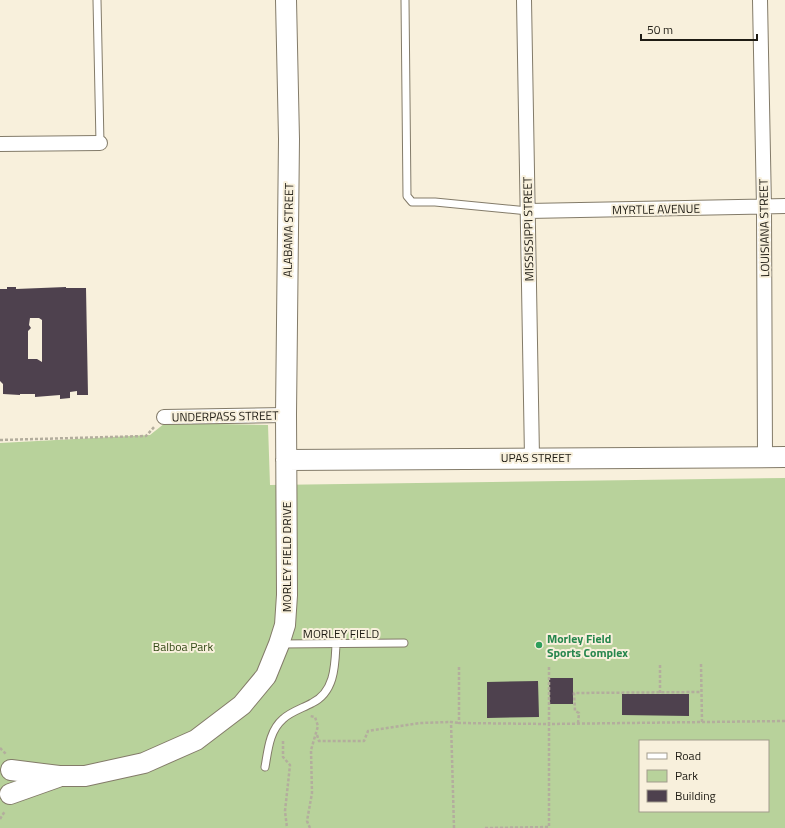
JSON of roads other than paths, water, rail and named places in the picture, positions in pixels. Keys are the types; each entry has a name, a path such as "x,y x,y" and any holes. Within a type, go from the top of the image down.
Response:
{"street":[{"name":"ALABAMA STREET","path":"286,0 289,139 286,460"},
{"name":"MISSISSIPPI STREET","path":"524,0 532,457"},
{"name":"LOUISIANA STREET","path":"760,0 764,207 765,457"},
{"path":"0,144 100,143"},
{"name":"MYRTLE AVENUE","path":"528,211 785,206"},
{"name":"UNDERPASS STREET","path":"164,417 286,415"},
{"name":"UPAS STREET","path":"286,460 532,457 785,457"},
{"name":"MORLEY FIELD DRIVE","path":"5,765 59,776 85,776 144,763 196,740 242,705 266,676 285,625 287,595 286,460"},
{"path":"5,765 13,787 5,798"},
{"name":"MORLEY FIELD DRIVE","path":"5,798 23,789 37,786 59,776"}],"lane":[{"path":"97,0 100,143"},
{"path":"405,0 407,196 412,202 435,202 528,211"},
{"name":"MORLEY FIELD","path":"279,644 404,643"},
{"path":"265,767 273,732 283,719 317,701 328,687 335,668 336,644"}],"place":[{"name":"Morley Field Sports Complex","path":"539,645"}],"park label":[{"name":"Balboa Park","path":"183,646"}]}
